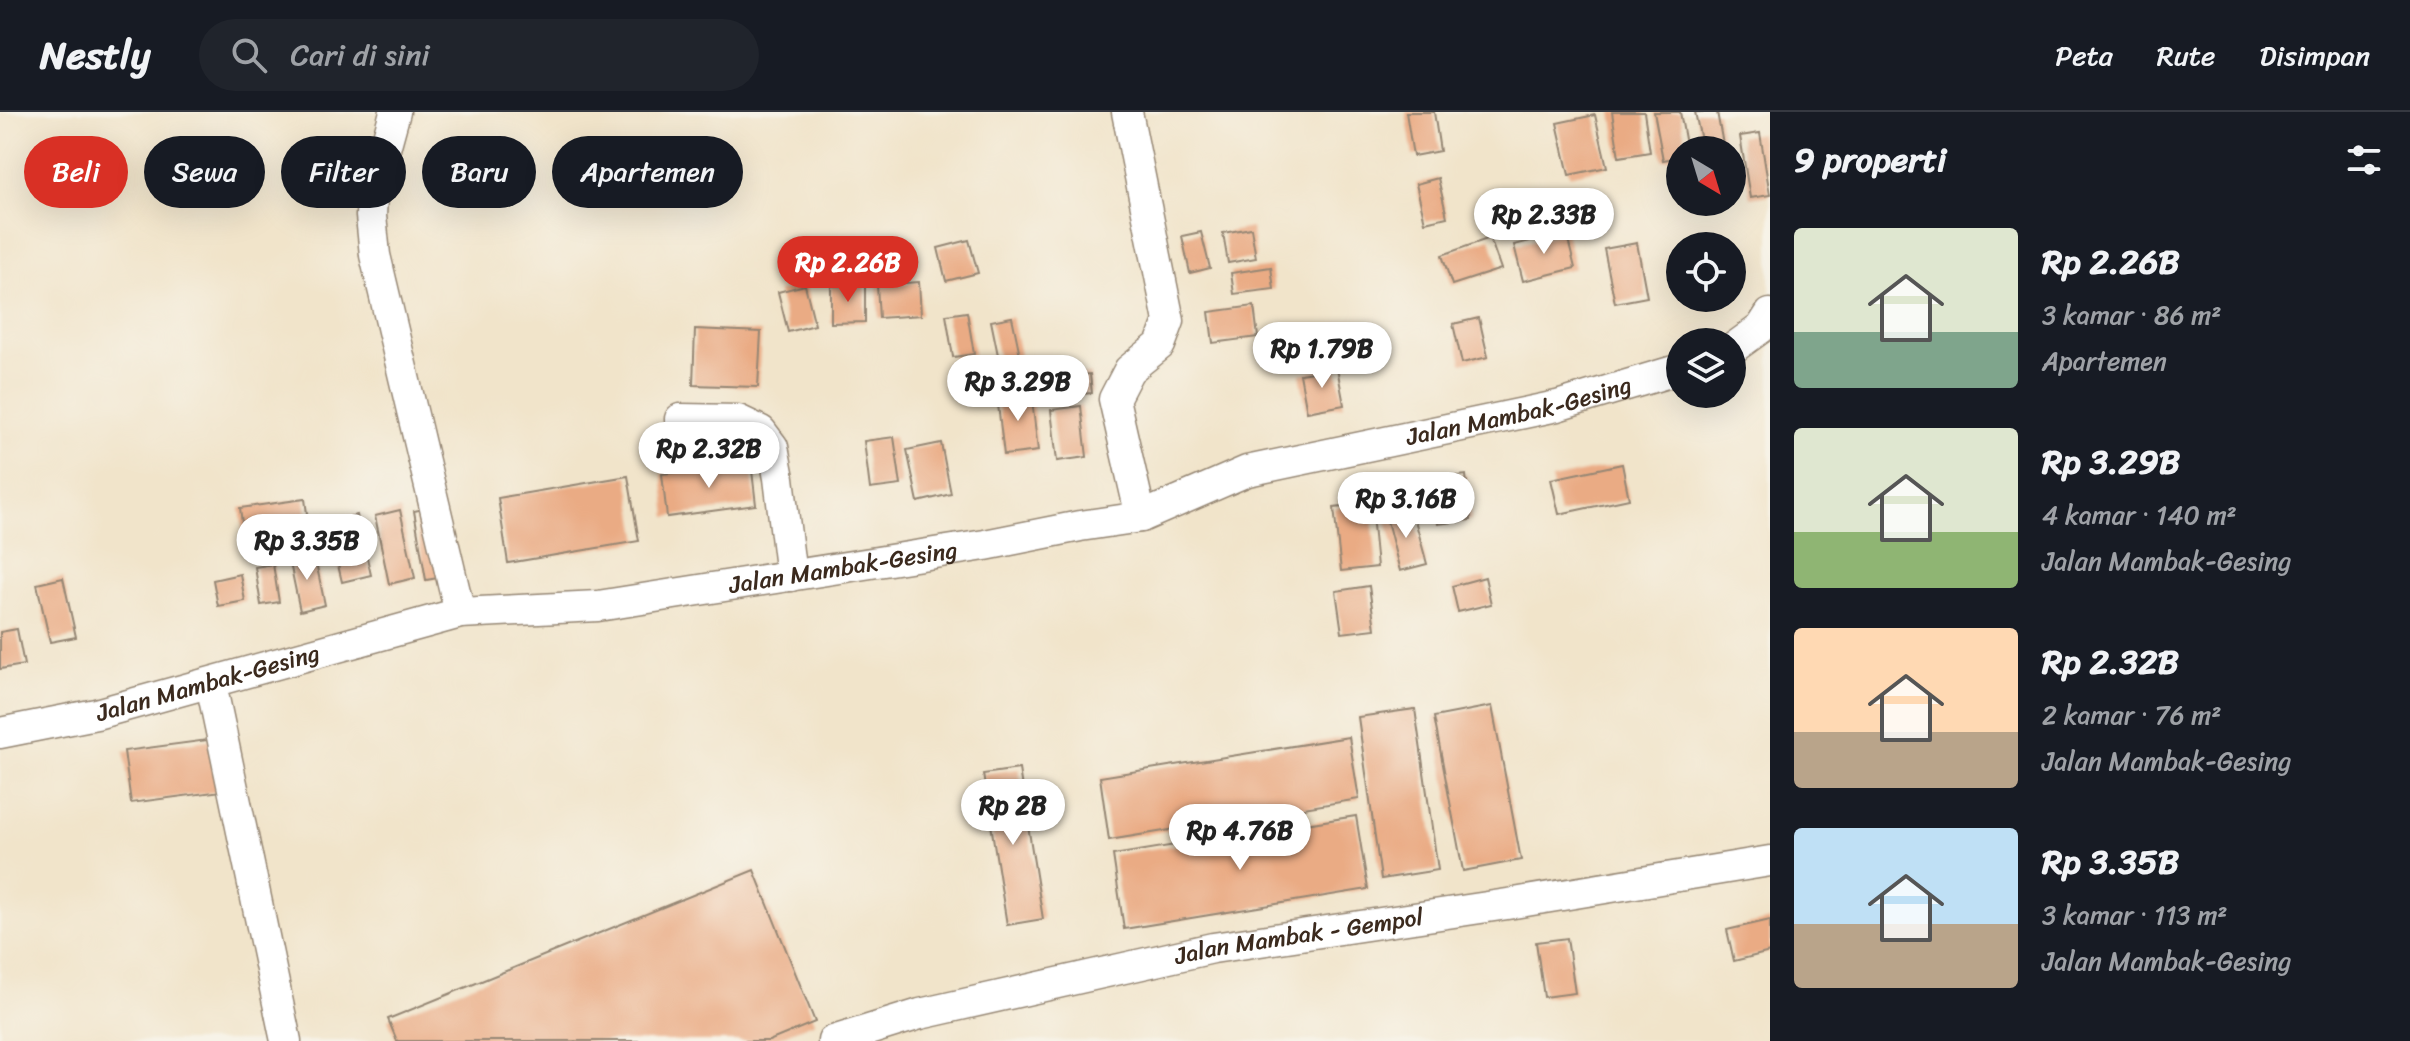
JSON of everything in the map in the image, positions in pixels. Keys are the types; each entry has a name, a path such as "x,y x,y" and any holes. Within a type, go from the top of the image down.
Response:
{"street":[{"path":"395,112 372,196 375,255 460,613"},
{"path":"1127,112 1169,321 1160,345 1129,370 1114,399 1141,517"},
{"path":"1746,339 1761,328 1770,314"},
{"name":"Jalan Mambak-Gesing","path":"0,733 96,714 211,684 307,654 460,613 598,606 1141,517 1247,471 1557,406 1666,373"},
{"path":"680,419 738,420 761,431 773,447 791,576"},
{"path":"211,684 286,1041"},
{"name":"Jalan Mambak - Gempol","path":"833,1041 920,1014 1213,948 1770,861"}],"building":[{"path":"1406,112 1434,112 1440,151 1413,156"},
{"path":"1612,112 1644,112 1650,152 1619,157"},
{"path":"1654,112 1680,112 1684,136 1666,136 1666,159 1663,160"},
{"path":"1695,112 1717,112 1721,136 1700,136"},
{"path":"1595,115 1607,167 1569,175 1557,123"},
{"path":"1760,133 1770,195 1750,198 1746,136 1740,136"},
{"path":"1438,178 1447,217 1425,222 1416,184"},
{"path":"1251,228 1256,258 1228,263 1223,233"},
{"path":"1201,232 1210,268 1190,273 1182,236"},
{"path":"1566,232 1575,268 1523,281 1514,245"},
{"path":"1490,238 1501,269 1452,285 1442,255"},
{"path":"969,240 978,273 946,281 938,248"},
{"path":"1637,243 1647,297 1615,303 1604,249"},
{"path":"1271,267 1274,289 1234,294 1231,273"},
{"path":"919,282 921,315 879,318 877,285"},
{"path":"805,285 815,325 788,332 778,292"},
{"path":"865,285 865,322 831,323 831,286"},
{"path":"1254,306 1258,337 1213,343 1209,312"},
{"path":"967,312 974,354 953,357 946,315"},
{"path":"1012,317 1020,355 999,360 991,321"},
{"path":"1479,318 1488,357 1462,363 1453,324"},
{"path":"695,329 761,332 758,387 693,385"},
{"path":"1337,368 1344,405 1307,412 1300,374"},
{"path":"1090,374 1092,393 1049,397 1048,378"},
{"path":"1031,391 1038,451 1004,455 997,396"},
{"path":"1081,406 1087,457 1057,461 1051,410"},
{"path":"894,437 901,485 870,489 864,441"},
{"path":"941,443 951,494 918,502 907,450"},
{"path":"751,462 756,505 667,517 662,474"},
{"path":"1622,464 1629,499 1559,514 1551,479"},
{"path":"1466,475 1471,520 1438,524 1434,479"},
{"path":"628,476 639,541 508,563 498,498"},
{"path":"305,499 309,528 244,538 240,508"},
{"path":"1371,504 1377,567 1341,571 1334,508"},
{"path":"433,507 444,577 426,580 414,511"},
{"path":"1412,509 1427,564 1400,571 1386,517"},
{"path":"400,510 415,578 389,584 375,516"},
{"path":"357,515 371,575 342,582 328,522"},
{"path":"314,553 325,605 300,611 289,558"},
{"path":"273,564 279,602 261,605 255,567"},
{"path":"240,574 245,601 218,606 213,580"},
{"path":"1485,577 1491,604 1458,612 1452,586"},
{"path":"63,578 76,637 50,642 37,584"},
{"path":"1369,586 1375,629 1342,633 1336,591"},
{"path":"17,629 24,665 0,669 0,632"},
{"path":"1492,706 1521,860 1463,871 1434,717"},
{"path":"1415,709 1438,870 1381,879 1358,717"},
{"path":"1349,737 1359,799 1109,840 1100,777"},
{"path":"215,739 222,791 131,803 124,751"},
{"path":"1019,769 1043,919 1007,925 983,774"},
{"path":"1356,816 1368,889 1124,929 1113,855"},
{"path":"754,870 815,1022 769,1041 397,1041 388,1019"},
{"path":"1770,920 1770,952 1734,961 1727,930"},
{"path":"1567,938 1575,993 1544,997 1536,942"}]}
